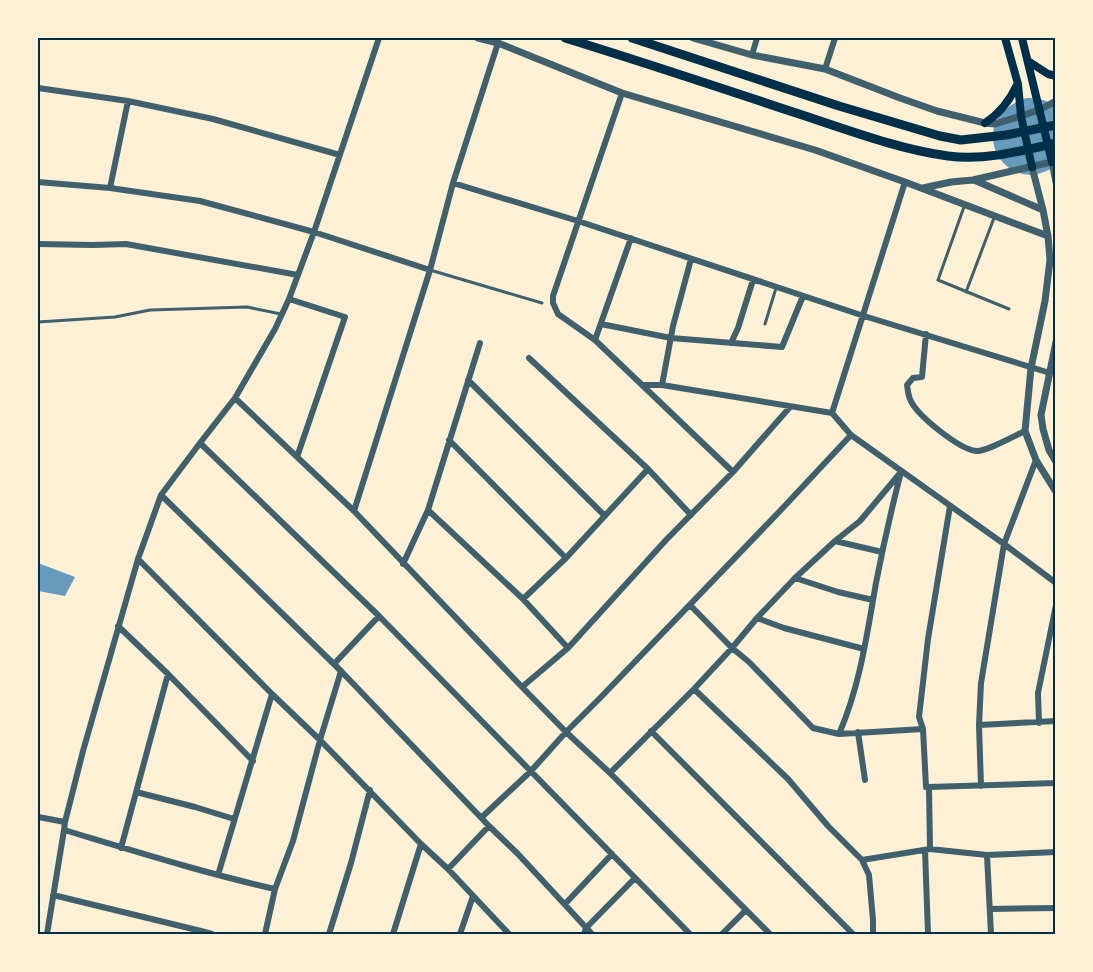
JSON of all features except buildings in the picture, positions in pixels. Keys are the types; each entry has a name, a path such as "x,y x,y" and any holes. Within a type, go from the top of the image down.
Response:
{"highway":[{"path":"565,38 862,135 949,157 981,157 1021,152 1056,143"},
{"path":"632,38 924,133 961,140 1006,135 1056,125"}],"main road":[{"path":"1005,38 1018,84 1021,116 1032,167"},
{"path":"1022,38 1054,162"},
{"path":"1028,61 1048,74 1056,76"},
{"path":"985,123 1012,96 1018,84"}],"street":[{"path":"47,934 64,822 82,751 138,559 161,495 235,398 275,329 314,232 379,38"},
{"path":"478,38 498,43 622,93 815,150 1048,236"},
{"path":"693,38 752,56 825,69 937,111 985,123 995,124 1021,116 1056,101"},
{"path":"752,56 757,38"},
{"path":"825,69 835,38"},
{"path":"354,511 430,270 453,183 498,43"},
{"path":"38,88 128,101 213,119 340,155"},
{"path":"622,93 553,296 554,303 558,314 595,340 733,472"},
{"path":"110,188 128,101"},
{"path":"923,189 1054,162 1056,182"},
{"path":"1032,167 1043,210 1050,260 1045,302 1031,368 1025,431 1036,460 1056,492"},
{"path":"973,180 1043,210"},
{"path":"38,182 110,188 200,201 314,232 430,270"},
{"path":"832,413 905,182"},
{"path":"453,183 631,238 776,288 1050,373"},
{"path":"595,340 631,238"},
{"path":"38,244 126,244 298,275"},
{"path":"662,385 691,259"},
{"path":"731,343 753,280"},
{"path":"601,324 671,338 782,346 803,296"},
{"path":"289,299 345,317 297,457"},
{"path":"926,334 922,377 913,378 907,385 910,401 926,421 958,443 975,451 983,450 1025,431"},
{"path":"1056,342 1041,415 1049,450 1056,462"},
{"path":"403,564 428,510 480,343"},
{"path":"529,358 648,469 691,515"},
{"path":"468,380 605,516"},
{"path":"644,385 662,385 832,413 851,435 1056,583"},
{"path":"235,398 354,511 566,732 610,773 770,934"},
{"path":"522,687 568,648 666,540 733,472 790,407"},
{"path":"482,817 531,771 566,732 602,698 851,435"},
{"path":"449,440 566,558"},
{"path":"200,443 379,616 690,934"},
{"path":"981,786 979,724 981,683 1004,544 1036,460"},
{"path":"523,599 566,558 648,469"},
{"path":"610,773 694,689 795,578 860,521 901,472"},
{"path":"839,734 850,710 882,552 901,472"},
{"path":"161,495 341,671 565,904 585,931 592,934"},
{"path":"950,506 928,639 920,717 923,729 926,787 1056,783"},
{"path":"428,510 523,599 568,648"},
{"path":"835,541 882,552"},
{"path":"138,559 370,790 509,934"},
{"path":"795,578 873,600"},
{"path":"690,605 813,728 839,734 923,729"},
{"path":"1039,723 1038,693 1056,605"},
{"path":"334,664 379,616"},
{"path":"757,618 784,628 864,649"},
{"path":"118,626 253,761"},
{"path":"265,934 275,889 293,841 341,671"},
{"path":"121,848 168,674"},
{"path":"694,689 788,779 828,826 862,860 869,875 873,934"},
{"path":"218,875 272,694"},
{"path":"979,724 1056,722"},
{"path":"651,731 854,934"},
{"path":"858,732 865,780"},
{"path":"928,934 929,787"},
{"path":"329,934 370,790"},
{"path":"136,792 234,819"},
{"path":"38,817 64,822"},
{"path":"448,869 489,826"},
{"path":"64,830 121,848 275,889"},
{"path":"393,934 421,844"},
{"path":"862,860 928,850 987,855 1056,852"},
{"path":"565,904 612,854"},
{"path":"987,855 991,934"},
{"path":"585,931 635,878"},
{"path":"53,895 200,933 212,934"},
{"path":"460,934 473,896"},
{"path":"990,909 1056,908"},
{"path":"722,934 746,910"}],"lane":[{"path":"965,204 938,280 1009,309"},
{"path":"966,292 995,216"},
{"path":"430,270 542,303"},
{"path":"765,324 776,288"},
{"path":"38,322 115,318 150,310 247,307 281,314"}],"water":[{"path":"1026,98 1049,102 1055,107 1055,166 1037,174 1020,173 1006,166 997,153 993,138 996,123 1006,109"},
{"path":"38,563 75,577 65,596 38,591"}]}
